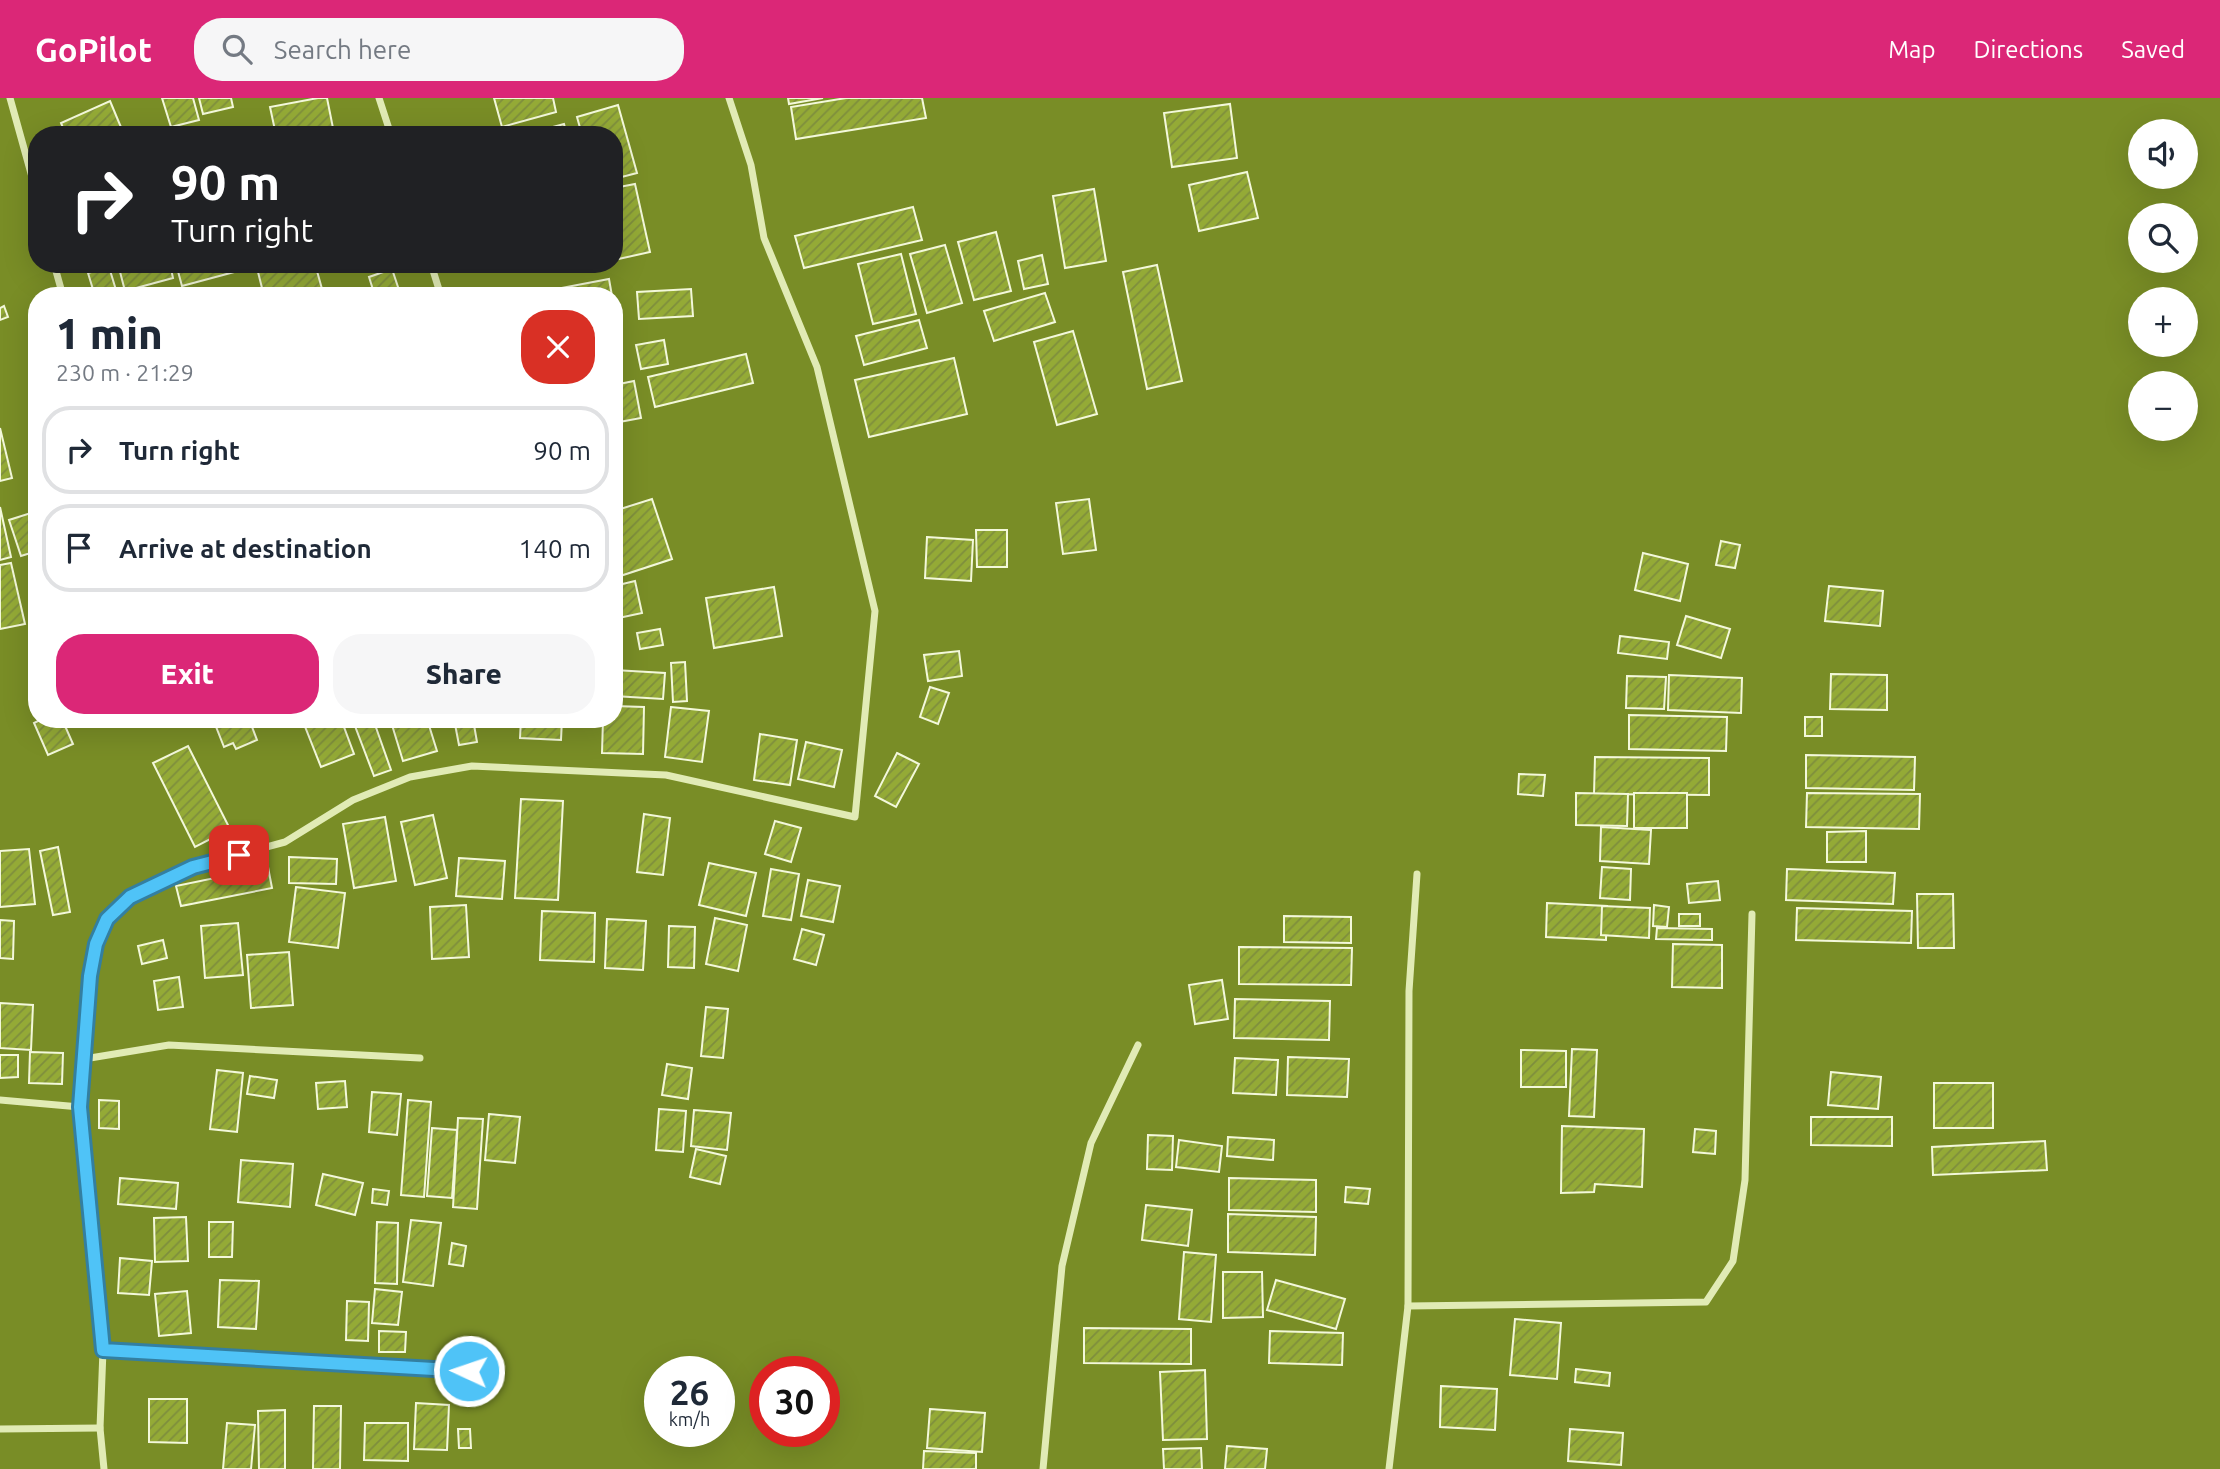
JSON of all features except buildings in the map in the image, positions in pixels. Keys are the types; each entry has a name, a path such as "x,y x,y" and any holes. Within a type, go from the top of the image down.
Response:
{"street":[{"path":"10,98 28,163"},
{"path":"379,98 388,126"},
{"path":"104,1469 100,1428 103,1350 80,1107 96,944 107,919 130,897 193,867 285,842 353,800 410,777 472,766 666,775 855,817 875,611 817,367 764,238 751,165 729,98"},
{"path":"1389,1469 1408,1306 1409,991 1417,874"},
{"path":"1408,1306 1706,1302 1733,1261 1745,1180 1752,914"},
{"path":"83,1059 169,1045 420,1058"},
{"path":"1044,1469 1062,1266 1091,1143 1138,1045"},
{"path":"0,1100 80,1107"},
{"path":"103,1350 469,1371"},
{"path":"0,1429 100,1428"}],"route":[{"path":"239,855 193,867 130,897 107,919 96,944 90,976 80,1107 103,1350 469,1371"}]}
